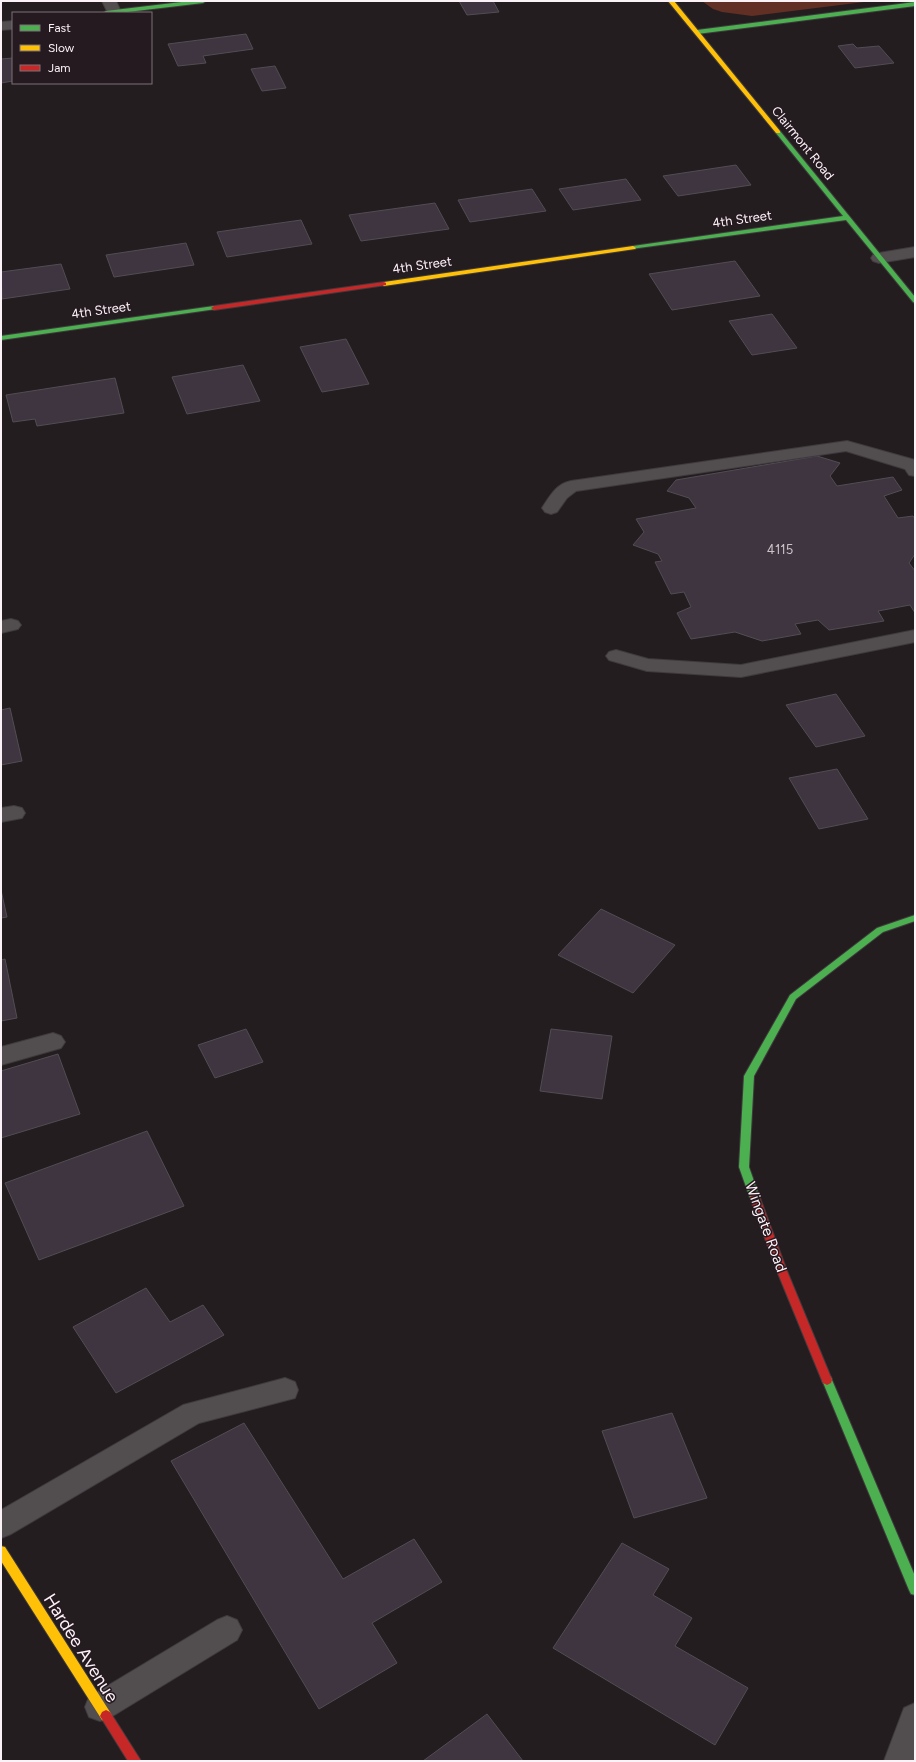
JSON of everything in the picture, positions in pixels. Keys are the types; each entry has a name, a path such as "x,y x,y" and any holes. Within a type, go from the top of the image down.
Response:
{"street":[{"path":"110,9 203,1"},
{"name":"Clairmont Road","path":"671,1 915,301"},
{"path":"697,32 915,4"},
{"path":"1,26 12,25"},
{"name":"4th Street","path":"1,338 846,218"},
{"path":"879,258 915,252"},
{"path":"551,508 560,494 571,486 847,446 911,465 915,471"},
{"path":"616,656 647,665 741,671 915,636"},
{"name":"Wingate Road","path":"915,918 880,930 794,997 749,1076 744,1167 782,1271 915,1590"},
{"path":"1,1056 53,1042"},
{"path":"1,1525 193,1413 285,1390"},
{"name":"Hardee Avenue","path":"1,1551 135,1761"},
{"path":"100,1707 227,1630"},
{"path":"898,1761 915,1718"}],"shaded area":[{"path":"702,1 872,1 752,16 722,12 713,9"}],"building":[{"path":"459,1 493,1 499,12 467,15"},
{"path":"246,34 253,49 203,56 206,63 178,66 168,44"},
{"path":"853,44 857,48 879,46 894,63 855,68 838,46"},
{"path":"12,58 12,81 1,83 1,59"},
{"path":"275,66 286,88 262,91 251,69"},
{"path":"736,165 751,185 678,196 663,176"},
{"path":"626,179 641,200 573,210 559,189"},
{"path":"532,189 546,211 470,222 458,200"},
{"path":"435,203 449,229 361,241 349,215"},
{"path":"301,220 312,244 227,257 217,232"},
{"path":"186,243 194,265 114,277 106,255"},
{"path":"735,261 760,296 672,310 649,274"},
{"path":"61,264 70,289 2,299 1,272"},
{"path":"772,314 797,348 752,355 729,321"},
{"path":"346,339 369,384 322,392 300,347"},
{"path":"243,365 260,401 187,414 172,377"},
{"path":"115,378 124,413 37,426 35,419 13,422 6,395"},
{"path":"817,456 840,463 830,476 837,486 893,477 902,490 884,496 898,518 913,516 915,519 915,554 909,563 915,571 915,613 910,605 878,611 884,621 829,630 818,620 795,624 801,634 762,641 735,632 691,639 677,613 691,607 684,592 671,594 655,562 662,561 658,554 633,545 644,532 636,519 696,508 689,498 667,491 676,480"},
{"path":"836,694 865,736 816,747 786,705"},
{"path":"10,708 22,761 1,765 1,710"},
{"path":"837,769 868,819 819,829 789,778"},
{"path":"1,890 7,917 1,918"},
{"path":"601,909 675,945 633,993 558,955"},
{"path":"5,959 17,1018 1,1021 1,960"},
{"path":"246,1029 263,1062 215,1078 198,1045"},
{"path":"551,1029 612,1036 602,1099 540,1091"},
{"path":"58,1054 80,1114 1,1138 1,1071"},
{"path":"147,1131 184,1206 39,1260 5,1183"},
{"path":"146,1288 170,1322 203,1305 224,1335 116,1393 73,1327"},
{"path":"672,1413 707,1498 634,1518 602,1431"},
{"path":"244,1423 343,1579 414,1539 442,1582 372,1623 397,1663 319,1709 171,1461"},
{"path":"622,1543 669,1569 653,1595 692,1618 675,1646 748,1688 715,1745 553,1648"},
{"path":"487,1714 523,1761 423,1761"}],"traffic: fast":[{"path":"114,12 203,1"},
{"path":"697,32 915,4"},
{"path":"778,132 915,301"},
{"path":"633,248 846,218"},
{"path":"1,338 214,308"},
{"path":"755,1198 744,1167 749,1076 793,997 880,930 915,918"},
{"path":"827,1380 915,1590"}],"traffic: slow":[{"path":"671,1 778,132"},
{"path":"384,284 633,248"},
{"path":"1,1551 106,1716"}],"traffic: jam":[{"path":"214,308 384,284"},
{"path":"755,1198 782,1271 827,1380"},
{"path":"106,1716 135,1761"}]}
